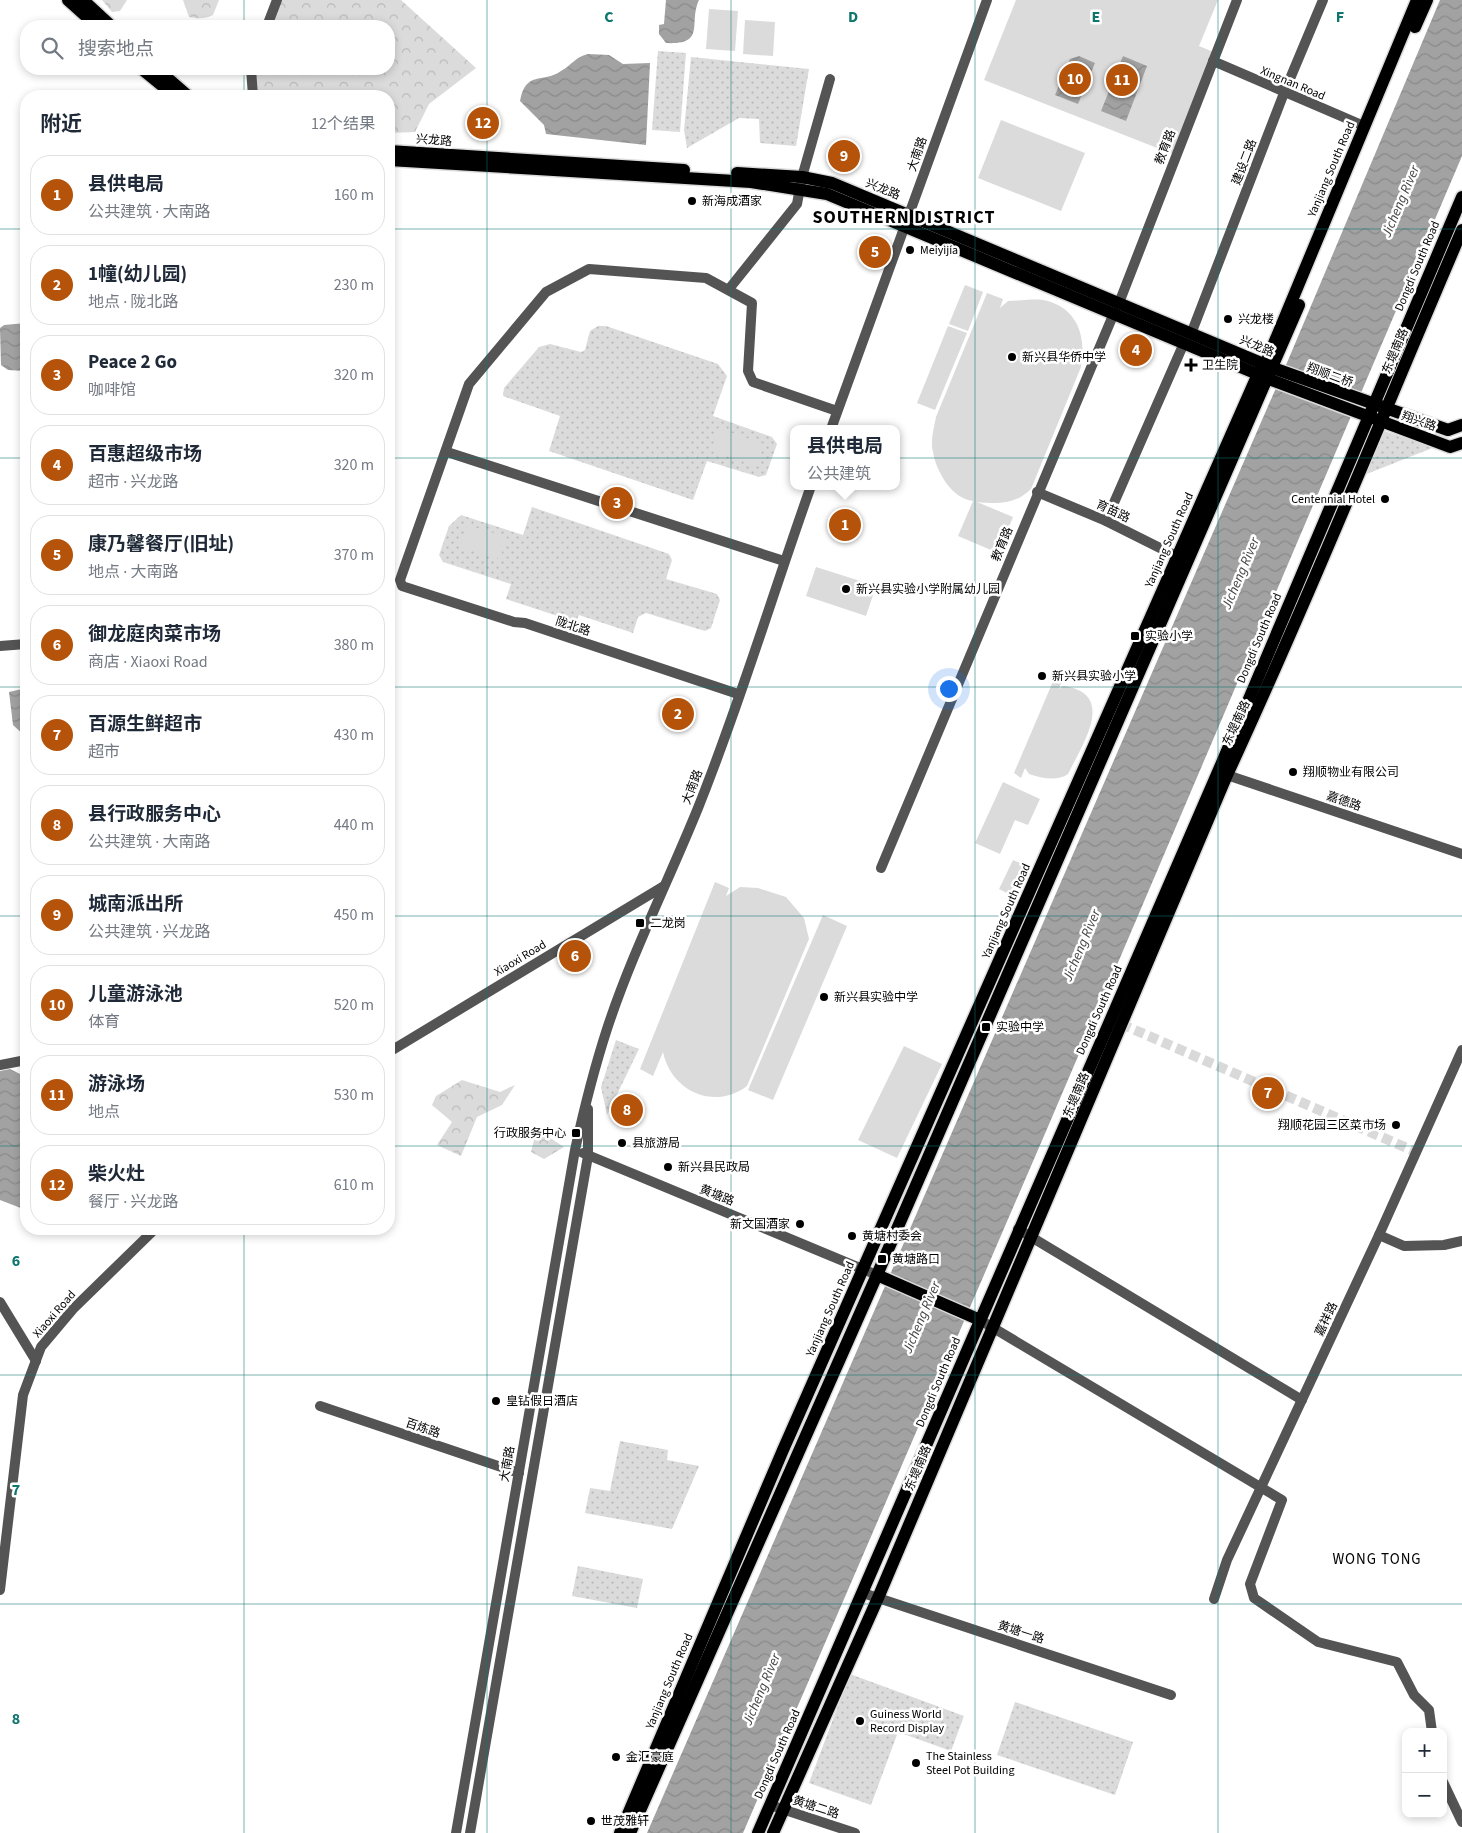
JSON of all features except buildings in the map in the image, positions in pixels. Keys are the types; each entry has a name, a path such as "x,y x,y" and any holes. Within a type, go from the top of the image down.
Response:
{"main road":[{"path":"68,0 90,20"},
{"path":"83,0 105,20"},
{"name":"Yanjiang South Road","path":"620,1833 863,1269 1176,556 1269,373 1364,126 1418,0"},
{"name":"Yanjiang South Road","path":"630,1833 877,1275 1269,373 1402,53 1427,0"},
{"path":"149,75 167,90"},
{"path":"164,75 181,90"},
{"name":"兴龙路","path":"395,151 802,183 827,194 907,220 1269,373"},
{"name":"兴龙路","path":"395,160 750,182 802,183"},
{"name":"Dongdi South Road","path":"758,1833 863,1593 1018,1229 1222,773 1367,417 1379,407 1462,197"},
{"name":"东堤南路","path":"773,1833 878,1598 1031,1236 1222,773 1290,641 1380,422 1379,407 1462,230"},
{"name":"翔顺二桥","path":"1269,373 1379,407"},
{"name":"翔顺二桥","path":"1269,373 1367,417"},
{"name":"翔兴路","path":"1379,407 1448,430 1462,425"},
{"name":"翔兴路","path":"1367,417 1450,447 1462,443"},
{"path":"877,1275 980,1320"}],"street":[{"path":"269,20 277,0"},
{"name":"大南路","path":"832,425 987,0"},
{"name":"教育路","path":"881,868 1037,492 1116,308 1237,0"},
{"name":"建设二路","path":"1106,520 1188,338 1284,93 1323,0"},
{"name":"Xingnan Road","path":"1213,61 1364,126"},
{"path":"251,75 252,90"},
{"path":"729,289 797,204 830,79"},
{"path":"784,562 447,452 469,384 546,292 590,269 706,278 729,289 752,303 748,371 753,382 837,411"},
{"name":"陇北路","path":"447,452 400,583 402,586 514,622 525,623 738,694"},
{"name":"大南路","path":"456,1833 575,1150 588,1094 607,1028 664,886 698,808 809,490"},
{"name":"育苗路","path":"1037,492 1106,520 1176,556"},
{"path":"0,646 20,644"},
{"name":"嘉德路","path":"1222,773 1462,854"},
{"name":"Xiaoxi Road","path":"395,1048 664,886"},
{"name":"嘉祥路","path":"1214,1600 1227,1560 1379,1235 1462,1050"},
{"path":"0,1065 20,1061"},
{"name":"大南路","path":"470,1833 588,1156 588,1094"},
{"name":"黄塘路","path":"575,1150 877,1275"},
{"path":"1018,1229 1302,1400"},
{"name":"Xiaoxi Road","path":"0,1590 23,1395 41,1347 73,1309 149,1235"},
{"path":"1379,1235 1404,1246 1444,1245 1462,1240"},
{"path":"0,1302 36,1361"},
{"path":"980,1320 1282,1500 1250,1584 1254,1598 1318,1642 1397,1662 1414,1695 1429,1710 1431,1728"},
{"name":"百炼路","path":"320,1406 518,1473"},
{"name":"黄塘一路","path":"863,1593 1171,1695"},
{"path":"1447,1790 1462,1822"},
{"name":"黄塘二路","path":"770,1805 855,1833"}],"green space":[{"path":"102,0 127,0 120,11 112,12"},
{"path":"183,0 219,0 213,15 199,18 189,17"},
{"path":"277,0 401,0 476,68 429,104 415,132 395,133 395,90 253,90 251,75 395,75 395,20 269,20"},
{"path":"1016,0 1218,0 1199,46 1216,53 1175,155 984,80"},
{"path":"709,9 738,11 735,51 706,49"},
{"path":"745,20 775,22 773,56 743,54"},
{"path":"658,51 686,53 680,132 652,130"},
{"path":"691,57 809,69 796,146 760,143 759,119 739,118 687,148 684,130"},
{"path":"1001,120 1085,153 1061,211 978,178"},
{"path":"965,285 983,292 968,331 949,324"},
{"path":"987,293 1003,299 1000,308 1008,301 1035,299 1051,302 1061,307 1075,320 1079,328 1082,347 1081,367 1031,489 1012,501 999,503 977,502 1013,517 998,553 958,536 973,501 958,495 946,483 941,475 932,448 936,417"},
{"path":"598,326 606,326 718,364 727,376 713,416 772,437 777,444 766,475 759,477 707,461 693,500 549,451 560,416 503,396 504,388 539,347 550,344 581,352 585,350 590,331"},
{"path":"948,326 967,333 935,410 917,403"},
{"path":"718,428 764,444 757,466 711,451"},
{"path":"1384,431 1435,447 1364,475"},
{"path":"532,507 669,554 672,560 666,579 717,594 720,600 711,628 705,631 646,613 638,617 633,633 579,615 576,622 506,599 511,584 443,562 439,555 449,526 461,515 523,535"},
{"path":"467,525 507,537 500,559 460,547"},
{"path":"816,567 876,586 866,616 806,596"},
{"path":"1054,679 1061,683 1059,689 1063,686 1080,691 1089,699 1092,709 1087,735 1068,774 1054,779 1044,778 1029,774 1025,768 1021,778 1014,773"},
{"path":"1003,782 1040,799 1028,825 1015,820 1000,854 975,843"},
{"path":"1013,860 1029,867 1015,897 999,889"},
{"path":"715,882 729,888 726,896 740,887 758,888 786,897 804,918 809,939 747,1086 721,1097 708,1097 684,1086 675,1077 668,1066 663,1052 653,1076 640,1069"},
{"path":"823,915 847,926 773,1100 748,1090"},
{"path":"616,1040 639,1049 607,1115 601,1087"},
{"path":"904,1046 942,1064 897,1158 858,1140"},
{"path":"462,1080 500,1092 515,1085 502,1105 477,1117 461,1156 437,1145 452,1122 432,1105 436,1096"},
{"path":"536,1132 544,1134 564,1147 544,1159 531,1152"},
{"path":"620,1441 668,1450 667,1460 699,1466 672,1529 585,1513 590,1488 610,1491"},
{"path":"578,1566 643,1579 637,1608 572,1596"},
{"path":"850,1674 964,1716 951,1751 898,1732 871,1805 809,1783"},
{"path":"1015,1702 1133,1742 1115,1795 997,1755"}],"water":[{"path":"666,0 699,0 696,9 694,31 687,40 679,43 666,43 659,34 659,25 664,24"},
{"name":"Jicheng River","path":"1440,0 1462,0 1462,156 1050,1122 743,1833 647,1833 1289,358"},
{"path":"588,54 609,55 623,64 650,63 646,145 546,134 544,125 520,101 526,85 531,81 554,75 580,57"},
{"path":"1079,56 1095,63 1078,104 1055,95 1070,59"},
{"path":"1123,56 1147,66 1126,121 1101,111"},
{"path":"20,324 20,371 8,370 1,365 0,328 4,325"},
{"path":"20,689 20,731 13,725 9,692"},
{"path":"10,1069 20,1074 20,1208 0,1200 0,1071"}],"tunnel":[{"path":"1121,1024 1416,1152"}],"place":[{"name":"儿童游泳池","path":"1075,79"},
{"name":"游泳场","path":"1122,80"},
{"name":"柴火灶","path":"483,123"},
{"name":"城南派出所","path":"844,156"},
{"name":"新海成酒家","path":"692,201"},
{"name":"Meiyijia","path":"910,250"},
{"name":"康乃馨餐厅(旧址)","path":"875,252"},
{"name":"兴龙楼","path":"1228,319"},
{"name":"百惠超级市场","path":"1136,350"},
{"name":"新兴县华侨中学","path":"1012,357"},
{"name":"卫生院","path":"1191,365"},
{"name":"Centennial Hotel","path":"1385,499"},
{"name":"Peace 2 Go","path":"617,503"},
{"name":"县供电局","path":"845,525"},
{"name":"新兴县实验小学附属幼儿园","path":"846,589"},
{"name":"实验小学","path":"1135,636"},
{"name":"新兴县实验小学","path":"1042,676"},
{"name":"1幢(幼儿园)","path":"678,714"},
{"name":"翔顺物业有限公司","path":"1293,772"},
{"name":"二龙岗","path":"640,923"},
{"name":"御龙庭肉菜市场","path":"575,956"},
{"name":"新兴县实验中学","path":"824,997"},
{"name":"实验中学","path":"986,1027"},
{"name":"百源生鲜超市","path":"1268,1093"},
{"name":"县行政服务中心","path":"627,1110"},
{"name":"翔顺花园三区菜市场","path":"1396,1125"},
{"name":"行政服务中心","path":"576,1133"},
{"name":"县旅游局","path":"622,1143"},
{"name":"新兴县民政局","path":"668,1167"},
{"name":"新文国酒家","path":"800,1224"},
{"name":"黄塘村委会","path":"852,1236"},
{"name":"黄塘路口","path":"882,1259"},
{"name":"皇钻假日酒店","path":"496,1401"},
{"name":"Guiness World Record Display","path":"860,1721"},
{"name":"金汇豪庭","path":"616,1757"},
{"name":"The Stainless Steel Pot Building","path":"916,1763"},
{"name":"世茂雅轩","path":"591,1821"}],"district":[{"name":"SOUTHERN DISTRICT","path":"904,217"},
{"name":"WONG TONG","path":"1377,1559"}]}
